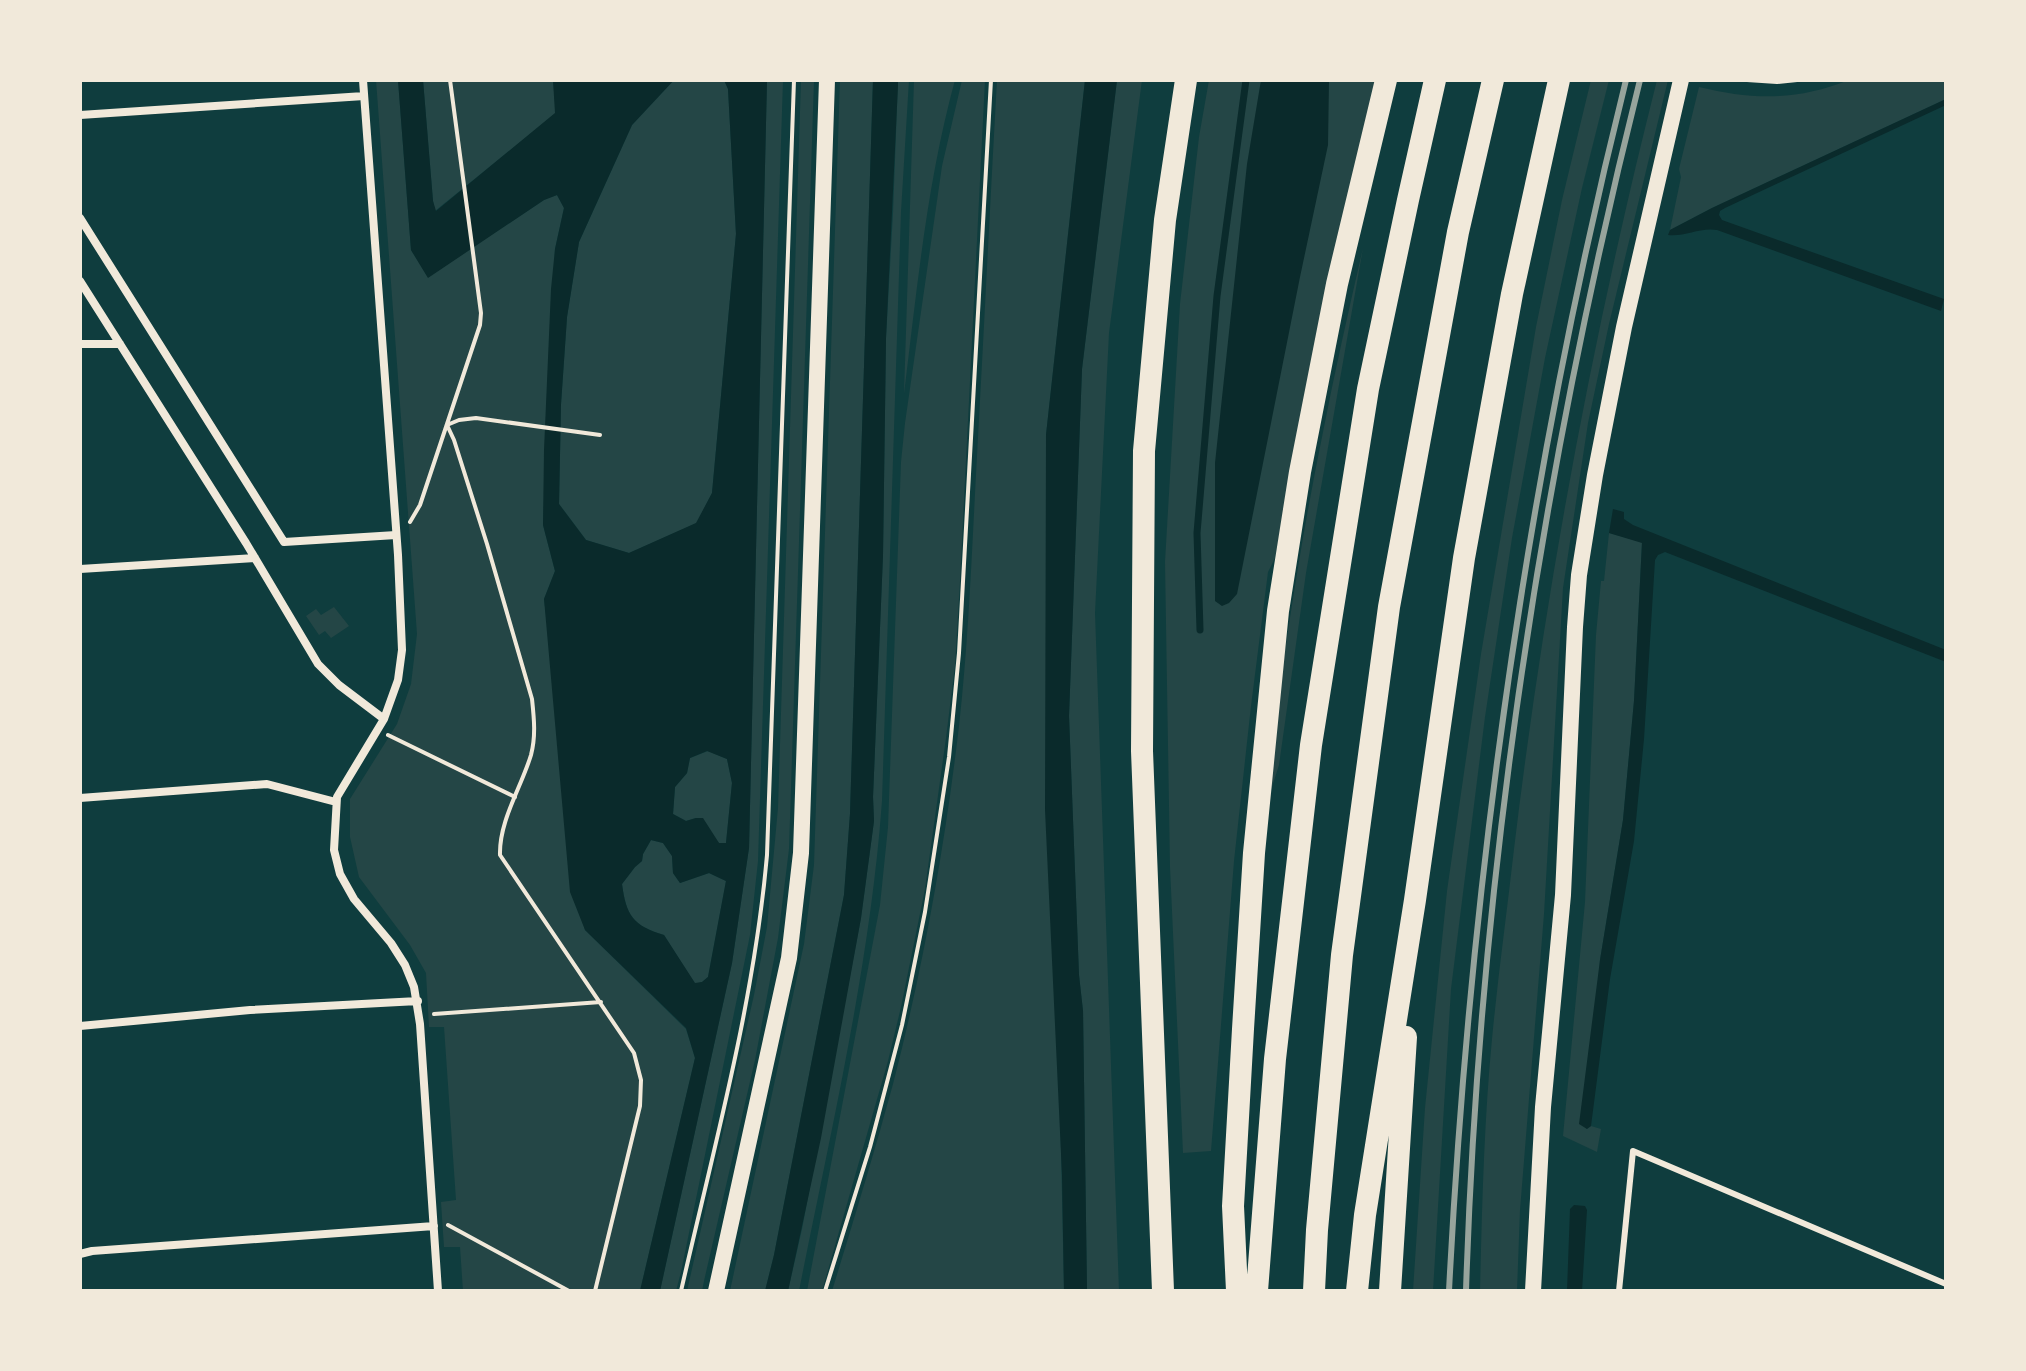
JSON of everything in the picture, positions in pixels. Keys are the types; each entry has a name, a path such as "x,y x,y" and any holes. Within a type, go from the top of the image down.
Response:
{"highway":[{"path":"1163,1291 1142,751 1144,451 1165,220 1186,80"},
{"path":"1237,1291 1233,1206 1244,1014 1254,853 1278,611 1300,472 1331,315 1386,80"},
{"path":"1257,1291 1277,1044 1311,745 1368,389 1435,80"},
{"path":"1314,1291 1342,955 1389,607 1458,232 1493,80"},
{"path":"1357,1291 1365,1215 1415,900 1464,558 1512,294 1559,80"},
{"path":"1390,1291 1415,900"}],"main road":[{"path":"716,1290 789,958 801,853 827,80"},
{"path":"1533,1291 1542,1120 1563,895 1579,575 1624,327 1681,80"}],"street":[{"path":"363,80 402,650 398,680 384,719 339,793 334,850 340,874 354,899 399,955 418,1001 438,1291"},
{"path":"80,115 364,96"},
{"path":"80,218 278,536 284,542 396,535"},
{"path":"80,281 255,558 318,664 332,679 384,719"},
{"path":"80,344 120,344"},
{"path":"80,569 255,558"},
{"path":"80,798 267,784 336,802"},
{"path":"80,1026 250,1010 418,1001"},
{"path":"80,1254 434,1226"}],"lane":[{"path":"1619,1291 1633,1151 1946,1284"}],"path":[{"path":"396,535 412,520 420,505 480,325 481,301 450,80"},
{"path":"681,1291 730,1078 763,904 794,80"},
{"path":"825,1291 870,1147 902,1025 925,912 949,757 959,653 991,80"},
{"path":"1747,80 1797,80"},
{"path":"447,425 476,418 600,435"},
{"path":"447,425 487,544 532,699 535,725 531,752 500,838 500,855 634,1053 641,1080 640,1106 595,1291"},
{"path":"377,730 515,797"},
{"path":"419,1016 601,1002"},
{"path":"434,1226 449,1225 569,1291"}],"shaded area":[{"path":"376,80 398,80 411,250 428,277 544,200 557,195 564,208 555,249 543,525 555,571 544,599 585,930 686,1029 695,1058 640,1291 463,1291 460,1247 444,1247 441,1202 456,1200 444,1027 429,1027 426,973 410,945 359,877 350,837 350,799 397,724 411,684 417,634"},
{"path":"398,80 423,80 436,211 555,113 553,80 674,80 632,125 579,242 567,317 559,504 586,540 629,553 696,523 712,493 736,234 728,89 724,80 767,80 749,848 732,963 660,1291 640,1291 695,1058 686,1028 585,930 570,892 544,599 555,571 543,525 551,289 564,208 557,195 544,200 428,278 411,250","holes":["707,751 727,759 732,783 726,843 719,843 703,818 686,821 673,814 675,787 687,773 690,758","651,840 663,843 672,856 673,873 680,883 709,873 726,881 708,977 702,982 695,983 664,935 638,923 626,904 622,884 642,861"]},
{"path":"423,80 553,80 556,113 435,211"},
{"path":"674,80 724,80 728,89 736,234 712,493 697,523 629,553 586,540 559,504 567,317 579,242 632,125"},
{"path":"767,80 783,80 758,861 750,935 681,1272 676,1291 660,1291 732,963 749,848"},
{"path":"801,80 814,80 789,849 778,938 755,1060 702,1291 687,1291 767,927 778,808"},
{"path":"840,80 873,80 850,814 844,895 765,1291 730,1291 804,944 814,865"},
{"path":"873,80 898,80 886,338 874,821 861,918 821,1138 788,1291 765,1291 844,895 850,814"},
{"path":"898,80 909,80 901,212 882,801 868,924 848,1047 799,1291 788,1291 861,918 874,821 886,338"},
{"path":"914,80 955,80 930,196 904,394"},
{"path":"962,80 985,80 955,666 946,738 925,889 888,1061 822,1291 807,1291 880,905 888,827 901,462 942,166"},
{"path":"997,80 1085,80 1046,435 1064,1291 832,1291 904,1040 932,906 953,771 968,625"},
{"path":"1085,80 1117,80 1082,369 1069,716 1083,1011 1087,1291 1064,1291 1062,1175 1045,810 1046,435"},
{"path":"1117,80 1142,80 1109,333 1095,613 1119,1291 1087,1291 1083,1011 1069,716 1082,369"},
{"path":"1209,80 1378,80 1316,341 1275,558 1268,572 1234,861 1211,1151 1183,1153 1170,867 1165,562 1180,304 1199,137"},
{"path":"1261,80 1329,80 1328,145 1237,594 1222,606 1215,601 1215,463 1247,164"},
{"path":"1591,80 1609,80 1545,358 1512,538 1485,717 1451,989 1433,1291 1413,1291 1425,1108 1447,891 1481,654 1536,327"},
{"path":"1657,80 1668,80 1588,423 1563,588 1517,1291 1480,1291 1485,1133 1492,1039 1540,655 1592,366"},
{"path":"1849,80 1946,80 1946,99 1670,230 1681,177 1679,169 1699,87 1774,96 1811,92"},
{"path":"1946,99 1946,105 1725,208 1719,215 1722,220 1944,299 1941,311 1717,230 1668,235 1670,230 1712,208"},
{"path":"1363,248 1306,573 1279,765 1263,815 1305,527"},
{"path":"1613,509 1624,512 1624,519 1633,525 1946,650 1946,662 1665,552 1658,555 1655,560 1634,841 1610,979 1591,1126 1587,1129 1579,1124 1600,960 1623,820 1634,701 1642,543 1609,533"},
{"path":"1609,533 1642,542 1634,701 1623,820 1600,960 1586,1129 1591,1126 1601,1129 1597,1152 1563,1136 1585,902 1596,635"},
{"path":"334,607 349,626 331,638 325,631 319,635 306,616 316,609 321,615"},
{"path":"708,751 727,759 732,783 726,843 719,843 696,818 686,821 673,814 675,787 687,773 690,758"},
{"path":"651,840 663,843 672,856 673,873 680,883 709,873 726,881 708,977 702,982 695,984 664,935 638,923 626,904 622,884 642,861"},
{"path":"1574,1205 1585,1206 1587,1210 1582,1291 1567,1291 1570,1209"}],"waterway":[{"path":"1200,630 1197,533 1217,296 1246,80"}],"railway":[{"path":"1449,1291 1472,985 1508,681 1560,379 1626,80"},
{"path":"1466,1291 1473,1138 1485,985 1521,681 1573,378 1640,80"}]}
